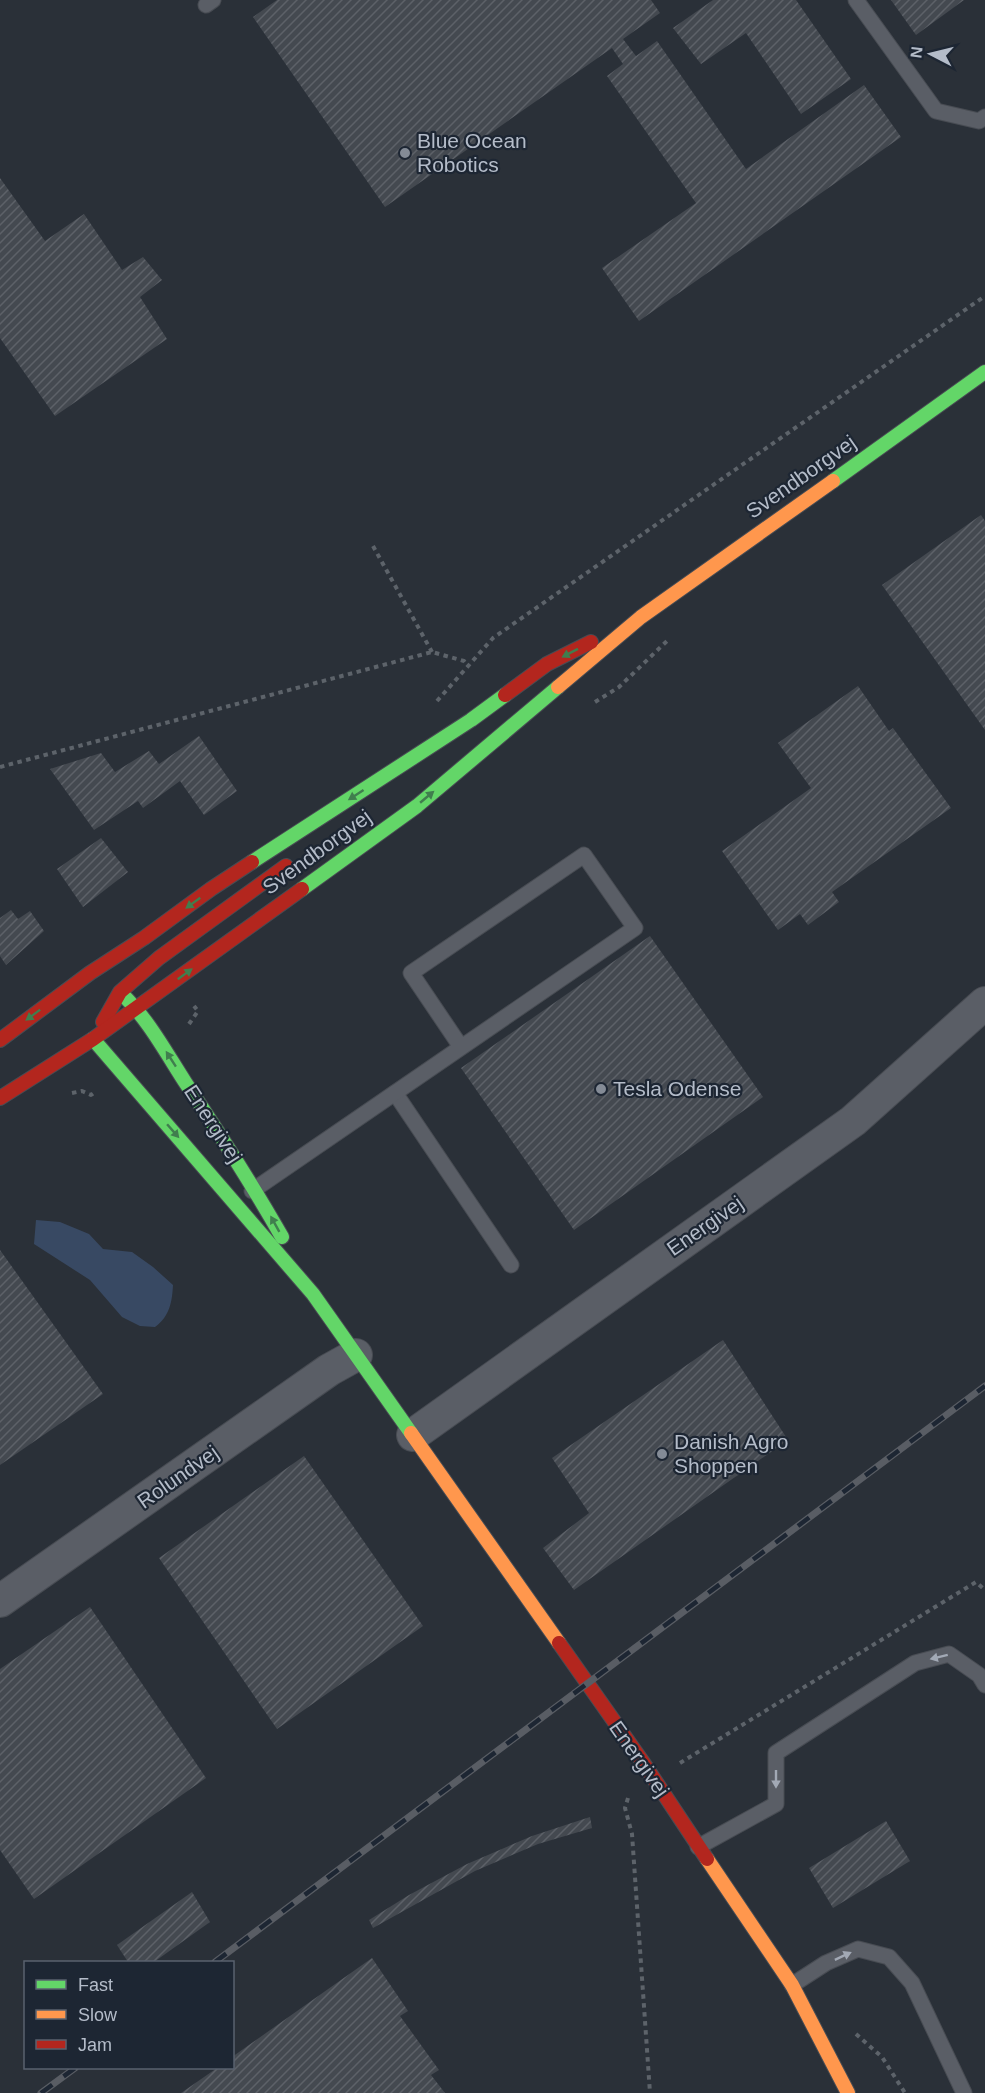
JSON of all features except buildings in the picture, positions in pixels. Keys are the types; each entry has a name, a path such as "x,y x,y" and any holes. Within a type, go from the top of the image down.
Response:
{"main road":[{"name":"Svendborgvej","path":"0,1098 93,1039 417,806 641,617 985,372"},
{"name":"Svendborgvej","path":"0,1040 105,983 144,938 211,890 471,720 547,664 641,617"},
{"path":"361,807 471,720"},
{"path":"93,1039 105,983 159,958 297,858"},
{"name":"Energivej","path":"105,983 137,1007 255,1188 313,1294"},
{"name":"Energivej","path":"93,1039 313,1294 642,1761 792,1985 848,2093"}],"street":[{"name":"Energivej","path":"413,1435 853,1121 985,1003"},
{"name":"Rolundvej","path":"0,1601 329,1370 356,1355"}],"lane":[{"path":"856,0 936,111 979,121 985,117"},
{"path":"234,1203 635,928 584,855 411,973 461,1047"},
{"path":"395,1093 511,1265"},
{"path":"698,1847 776,1804 776,1753 915,1663 949,1654 979,1675 985,1685"},
{"path":"792,1985 826,1964 858,1949 889,1957 912,1983 964,2093"}],"path":[{"path":"0,767 432,652 464,661 468,666 494,638 985,296"},
{"path":"374,546 432,652"},
{"path":"654,1779 976,1582 985,1590"},
{"path":"642,1761 625,1808 632,1834 650,2093"}],"water":[{"path":"36,1220 60,1222 89,1234 103,1249 132,1252 153,1267 173,1285 171,1303 164,1318 155,1327 140,1326 122,1317 90,1280 34,1244"}],"railway":[{"path":"216,1961 985,1386"},
{"path":"41,2093 74,2069"}],"traffic: fast":[{"path":"833,481 985,372"},
{"path":"302,889 417,806 558,687"},
{"path":"252,862 471,720 505,695"},
{"path":"121,993 156,1036 282,1237"},
{"path":"93,1039 313,1294 411,1433"}],"traffic: slow":[{"path":"558,687 641,617 833,481"},
{"path":"411,1433 559,1643"},
{"path":"707,1859 792,1985 848,2093"}],"traffic: jam":[{"path":"505,695 547,664 591,642"},
{"path":"0,1040 90,973 252,862"},
{"path":"103,1022 120,992 159,958 286,866"},
{"path":"0,1098 93,1039 302,889"},
{"path":"559,1643 707,1859"}],"place":[{"name":"Blue Ocean Robotics","path":"405,153"},
{"name":"Tesla Odense","path":"601,1089"},
{"name":"Danish Agro Shoppen","path":"662,1454"}]}
